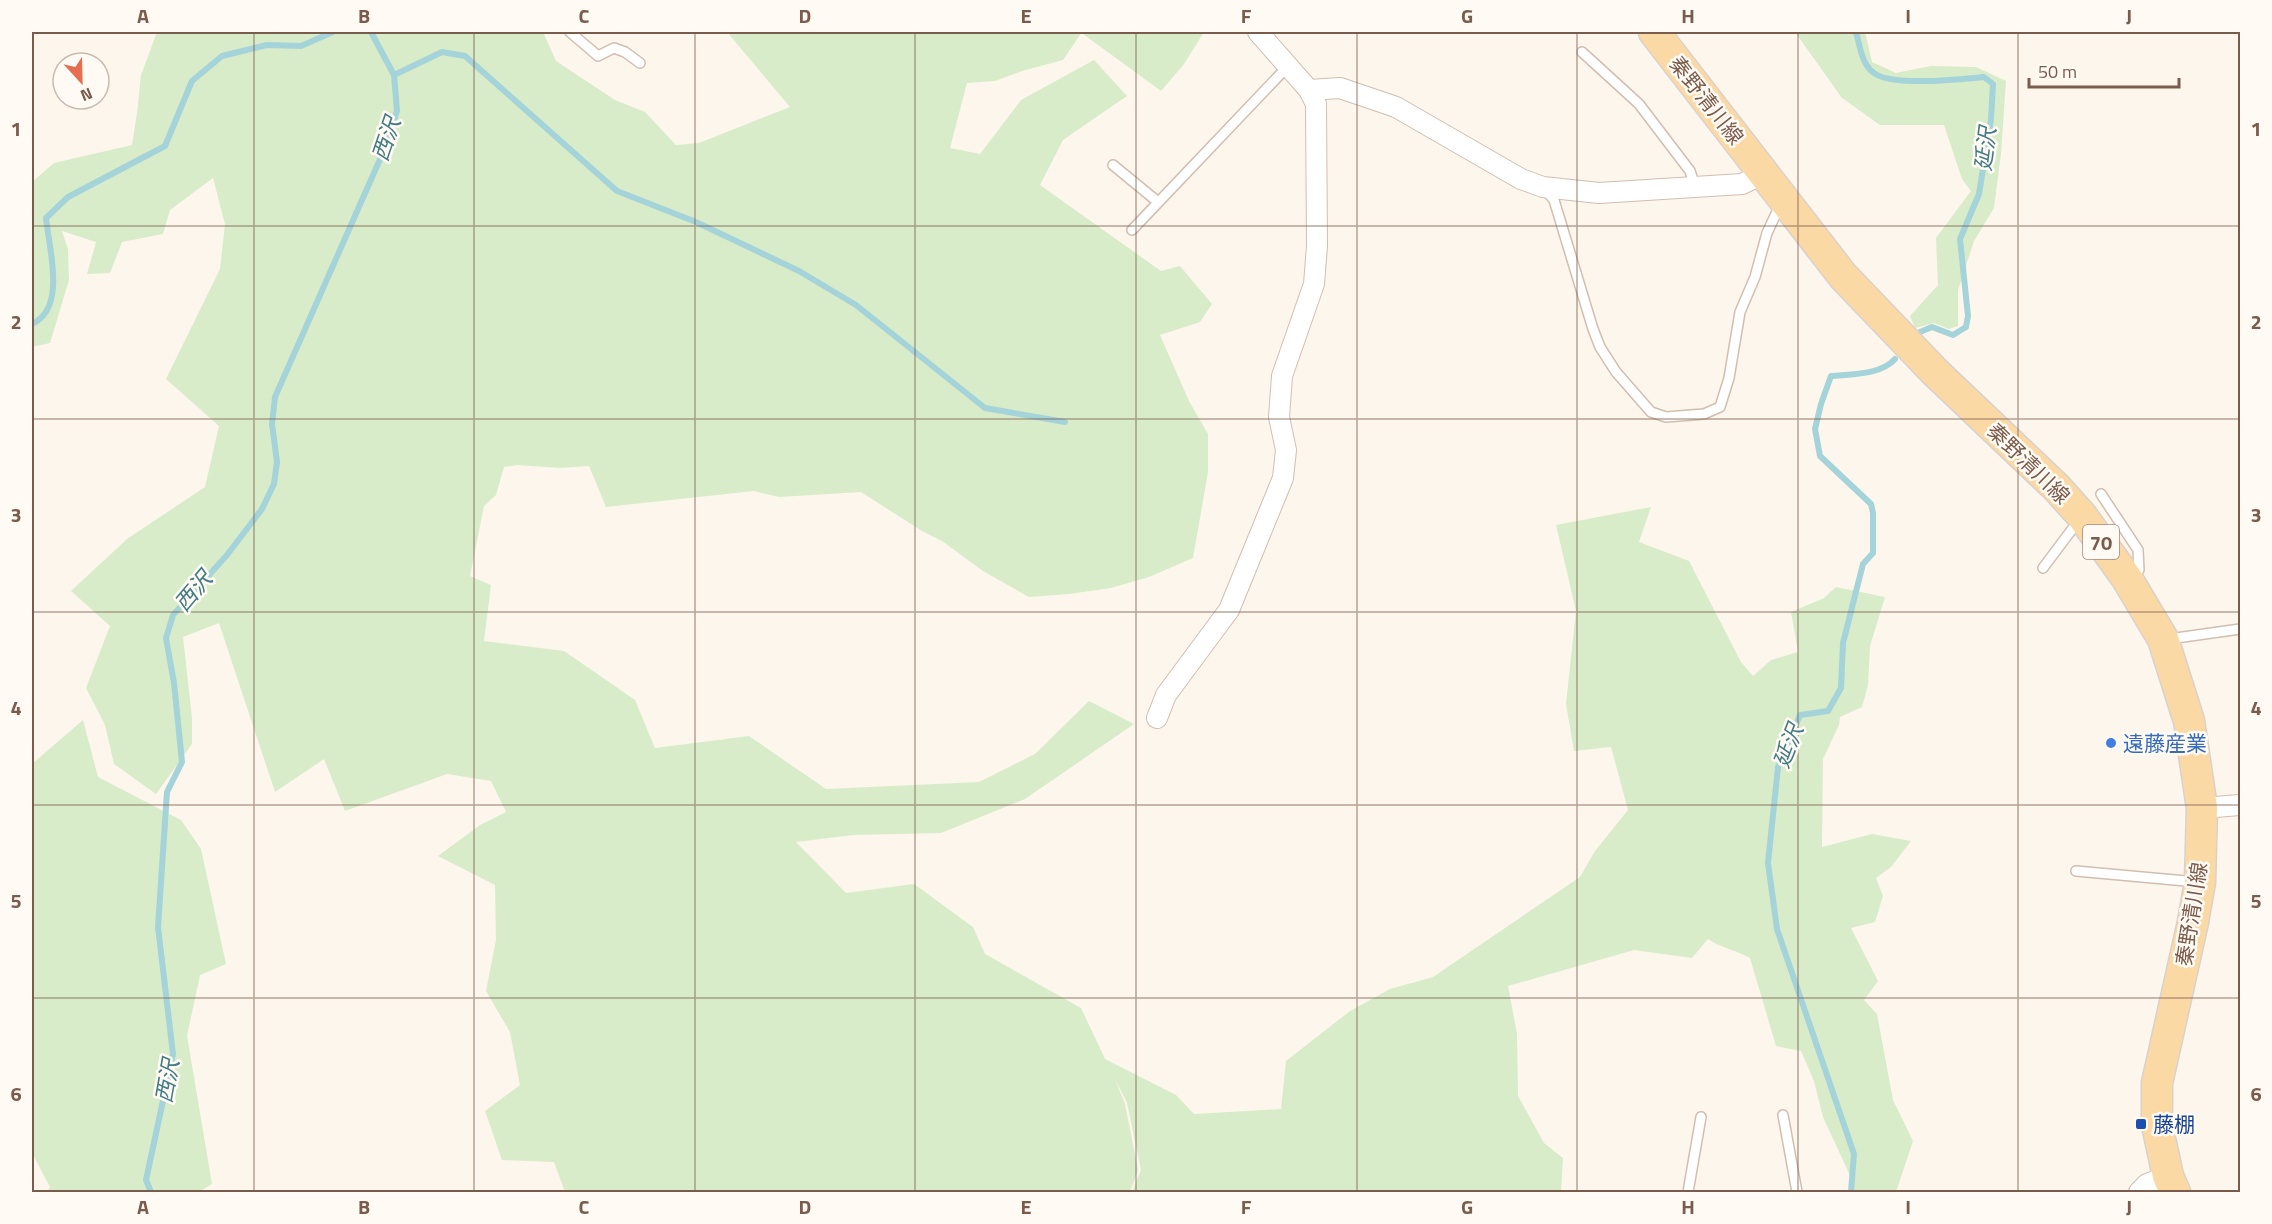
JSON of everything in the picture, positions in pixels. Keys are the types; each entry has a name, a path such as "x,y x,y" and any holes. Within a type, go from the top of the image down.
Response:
{"main road":[{"name":"秦野清川線","path":"1654,32 1843,276 1935,372 2057,488 2092,505 2126,577 2163,639 2189,721 2202,808 2199,882 2193,922 2157,1083 2157,1125 2172,1184"}],"street":[{"path":"1157,718 1166,695 1229,610 1283,478 1286,450 1279,417 1282,376 1314,284 1316,104 1309,90 1289,65 1258,32"},
{"path":"1309,90 1340,88 1396,107 1521,179 1543,187 1599,193 1742,184 1765,173"},
{"path":"2202,808 2241,806"},
{"path":"2139,1192 2147,1184 2172,1184"}],"lane":[{"path":"570,32 598,56 614,48 625,52 640,63"},
{"path":"1581,52 1639,104 1690,171 1695,186"},
{"path":"1132,230 1289,65"},
{"path":"1113,165 1158,202"},
{"path":"1543,187 1554,200 1600,347 1616,372 1651,412 1666,417 1704,414 1720,407 1730,378 1740,312 1755,277 1767,233 1783,198"},
{"path":"2043,568 2092,505"},
{"path":"2163,639 2241,629"},
{"path":"2076,871 2199,882"},
{"path":"1783,1115 1797,1192"},
{"path":"1688,1192 1701,1117"}],"green space":[{"path":"157,32 543,32 556,61 615,100 645,112 676,145 699,143 790,107 727,32 1082,32 1063,60 995,81 967,83 950,148 980,154 1021,100 1094,60 1127,96 1063,140 1040,185 1161,271 1180,266 1212,304 1200,322 1160,335 1189,401 1208,434 1208,472 1193,558 1149,577 1111,588 1029,597 983,571 942,541 861,492 779,497 754,491 606,507 589,466 560,468 517,465 504,467 496,495 484,506 470,576 491,585 484,641 564,651 635,700 655,748 749,736 826,789 979,782 1035,754 1089,701 1134,724 1025,799 941,833 853,835 796,842 846,893 914,884 973,927 985,954 1081,1008 1105,1059 1176,1095 1194,1114 1281,1109 1286,1061 1350,1011 1390,989 1433,977 1580,877 1595,851 1628,810 1611,747 1574,751 1566,704 1576,611 1556,525 1651,507 1639,542 1689,561 1741,662 1753,676 1771,660 1798,652 1791,612 1824,598 1836,587 1885,597 1870,646 1868,685 1862,707 1840,717 1839,725 1823,759 1822,847 1872,834 1911,841 1891,867 1876,878 1883,896 1875,922 1851,928 1878,981 1864,1000 1877,1014 1893,1100 1913,1141 1896,1192 1851,1192 1853,1182 1823,1117 1814,1081 1801,1051 1776,1046 1750,958 1708,939 1692,958 1634,950 1508,986 1517,1034 1518,1096 1544,1143 1563,1158 1561,1192 1132,1192 1141,1170 1127,1103 1115,1079 1125,1104 1138,1170 1130,1192 565,1192 554,1162 502,1160 485,1111 520,1085 510,1032 486,991 496,940 495,885 438,856 480,825 506,812 491,781 447,774 345,811 324,759 275,792 219,623 183,637 192,718 192,744 156,794 114,764 105,725 86,688 110,626 71,591 127,539 205,487 219,426 166,379 220,269 225,224 213,178 170,210 163,234 122,242 110,273 87,274 96,242 62,231 68,249 69,280 50,343 32,347 32,182 54,163 132,145 141,75"},
{"path":"1083,32 1204,32 1184,64 1161,91"},
{"path":"1795,32 1865,32 1872,62 1896,73 1931,66 1976,67 2006,81 2001,154 1994,208 1974,241 1958,290 1958,326 1949,329 1934,323 1915,328 1910,316 1938,285 1936,238 1971,191 1962,179 1944,125 1880,125 1842,98"},
{"path":"83,720 98,777 181,820 201,849 226,964 200,975 187,1036 212,1184 199,1192 47,1192 50,1187 32,1153 32,764"}],"waterway":[{"path":"32,324 43,316 53,292 52,261 46,218 68,197 165,146 192,81 222,56 267,45 301,46 333,32"},
{"name":"西沢","path":"151,1192 146,1180 173,1054 158,927 167,792 182,762 174,683 166,638 173,615 227,555 262,509 274,484 277,462 272,424 275,397 385,148 397,111 394,75 371,32"},
{"name":"延沢","path":"1856,32 1866,65 1874,73 1883,77 1910,81 1984,77 1993,84 1991,119 1979,194 1960,239 1968,316 1966,327 1953,335 1932,327 1920,332"},
{"path":"394,75 442,52 465,56 617,191 696,222 799,271 856,305 985,408 1065,422"},
{"name":"延沢","path":"1851,1192 1854,1154 1777,929 1768,863 1778,767 1800,715 1828,711 1841,688 1843,643 1863,564 1873,553 1871,504 1820,456 1815,429 1821,404 1831,376 1874,371 1895,359"}],"place":[{"name":"遠藤産業","path":"2111,743"},
{"name":"藤棚","path":"2141,1124"}]}
